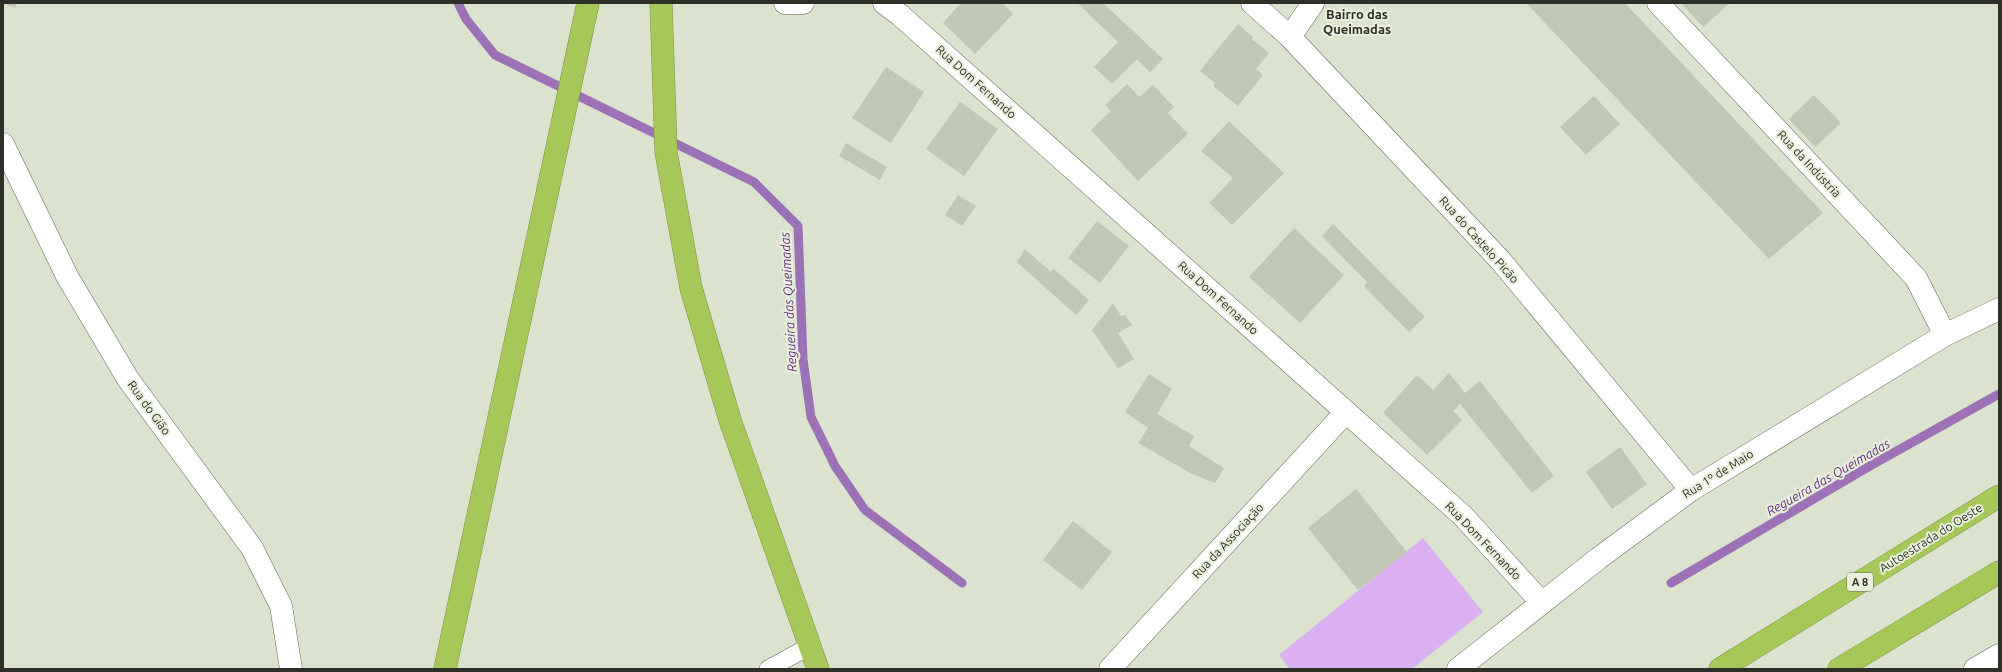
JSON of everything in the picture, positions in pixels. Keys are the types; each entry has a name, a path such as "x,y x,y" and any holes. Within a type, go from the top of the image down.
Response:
{"highway":[{"path":"445,669 588,3"},
{"path":"661,3 666,152 691,288 730,420 818,669"},
{"name":"Autoestrada do Oeste","path":"1720,669 1999,496"},
{"path":"1839,669 1999,572"}],"street":[{"path":"785,3 803,3"},
{"name":"Rua Dom Fernando","path":"884,3 900,15 1463,516 1542,603"},
{"name":"Rua do Castelo Picão","path":"1252,3 1290,37 1500,260 1690,490"},
{"path":"1290,37 1313,3"},
{"name":"Rua da Indústria","path":"1658,3 1916,278 1945,335"},
{"name":"Rua do Gião","path":"3,144 67,276 128,379 252,548 281,606 291,669"},
{"name":"Rua 1º de Maio","path":"1458,669 1690,490 1945,335 1999,309"},
{"name":"Rua da Associação","path":"1110,669 1346,412"},
{"path":"1975,669 1999,655"}],"lane":[{"path":"768,669 810,646"}],"shaded area":[{"path":"1423,538 1483,612 1412,669 1290,669 1279,655"}],"building":[{"path":"3,3 17,3 15,8"},
{"path":"961,3 1002,3 1013,14 975,54 943,23"},
{"path":"1077,3 1103,3 1163,59 1150,72 1137,59 1112,84 1094,67 1118,42"},
{"path":"1526,3 1625,3 1823,213 1769,259"},
{"path":"1681,3 1730,3 1703,27"},
{"path":"1238,24 1253,37 1252,39 1269,53 1256,69 1263,75 1238,106 1213,86 1215,83 1200,71"},
{"path":"886,67 924,92 891,143 852,118"},
{"path":"1127,84 1139,97 1153,85 1174,107 1168,113 1188,134 1138,181 1091,130 1111,111 1105,105"},
{"path":"1814,95 1841,123 1815,147 1789,119"},
{"path":"1594,96 1620,124 1586,155 1560,127"},
{"path":"960,102 998,129 964,176 926,149"},
{"path":"1229,121 1284,173 1232,225 1209,203 1233,178 1201,151"},
{"path":"846,143 887,167 880,180 839,156"},
{"path":"958,195 976,206 962,226 945,215"},
{"path":"1097,221 1129,246 1100,283 1068,258"},
{"path":"1333,224 1425,317 1409,332 1364,286 1367,282 1322,236"},
{"path":"1294,228 1344,275 1300,323 1249,277"},
{"path":"1025,249 1051,272 1053,268 1089,300 1076,315 1017,262"},
{"path":"1113,303 1121,316 1125,315 1132,325 1118,333 1134,359 1118,368 1092,330"},
{"path":"1449,373 1465,393 1480,381 1554,476 1532,493 1460,404 1453,411 1462,420 1427,455 1383,413 1417,375 1433,390"},
{"path":"1149,374 1172,389 1157,414 1194,436 1189,446 1224,468 1215,483 1192,474 1138,443 1148,428 1125,412"},
{"path":"1620,447 1647,484 1612,509 1586,472"},
{"path":"1356,489 1407,552 1358,590 1308,528"},
{"path":"1073,521 1112,552 1082,590 1043,560"}],"waterway":[{"name":"Regueira das Queimadas","path":"458,3 466,19 495,55 754,182 798,226 803,359 811,417 835,466 865,510 962,583"},
{"name":"Regueira das Queimadas","path":"1671,583 1868,467 1999,394"}],"district":[{"name":"Bairro das Queimadas","path":"1357,22"}]}
